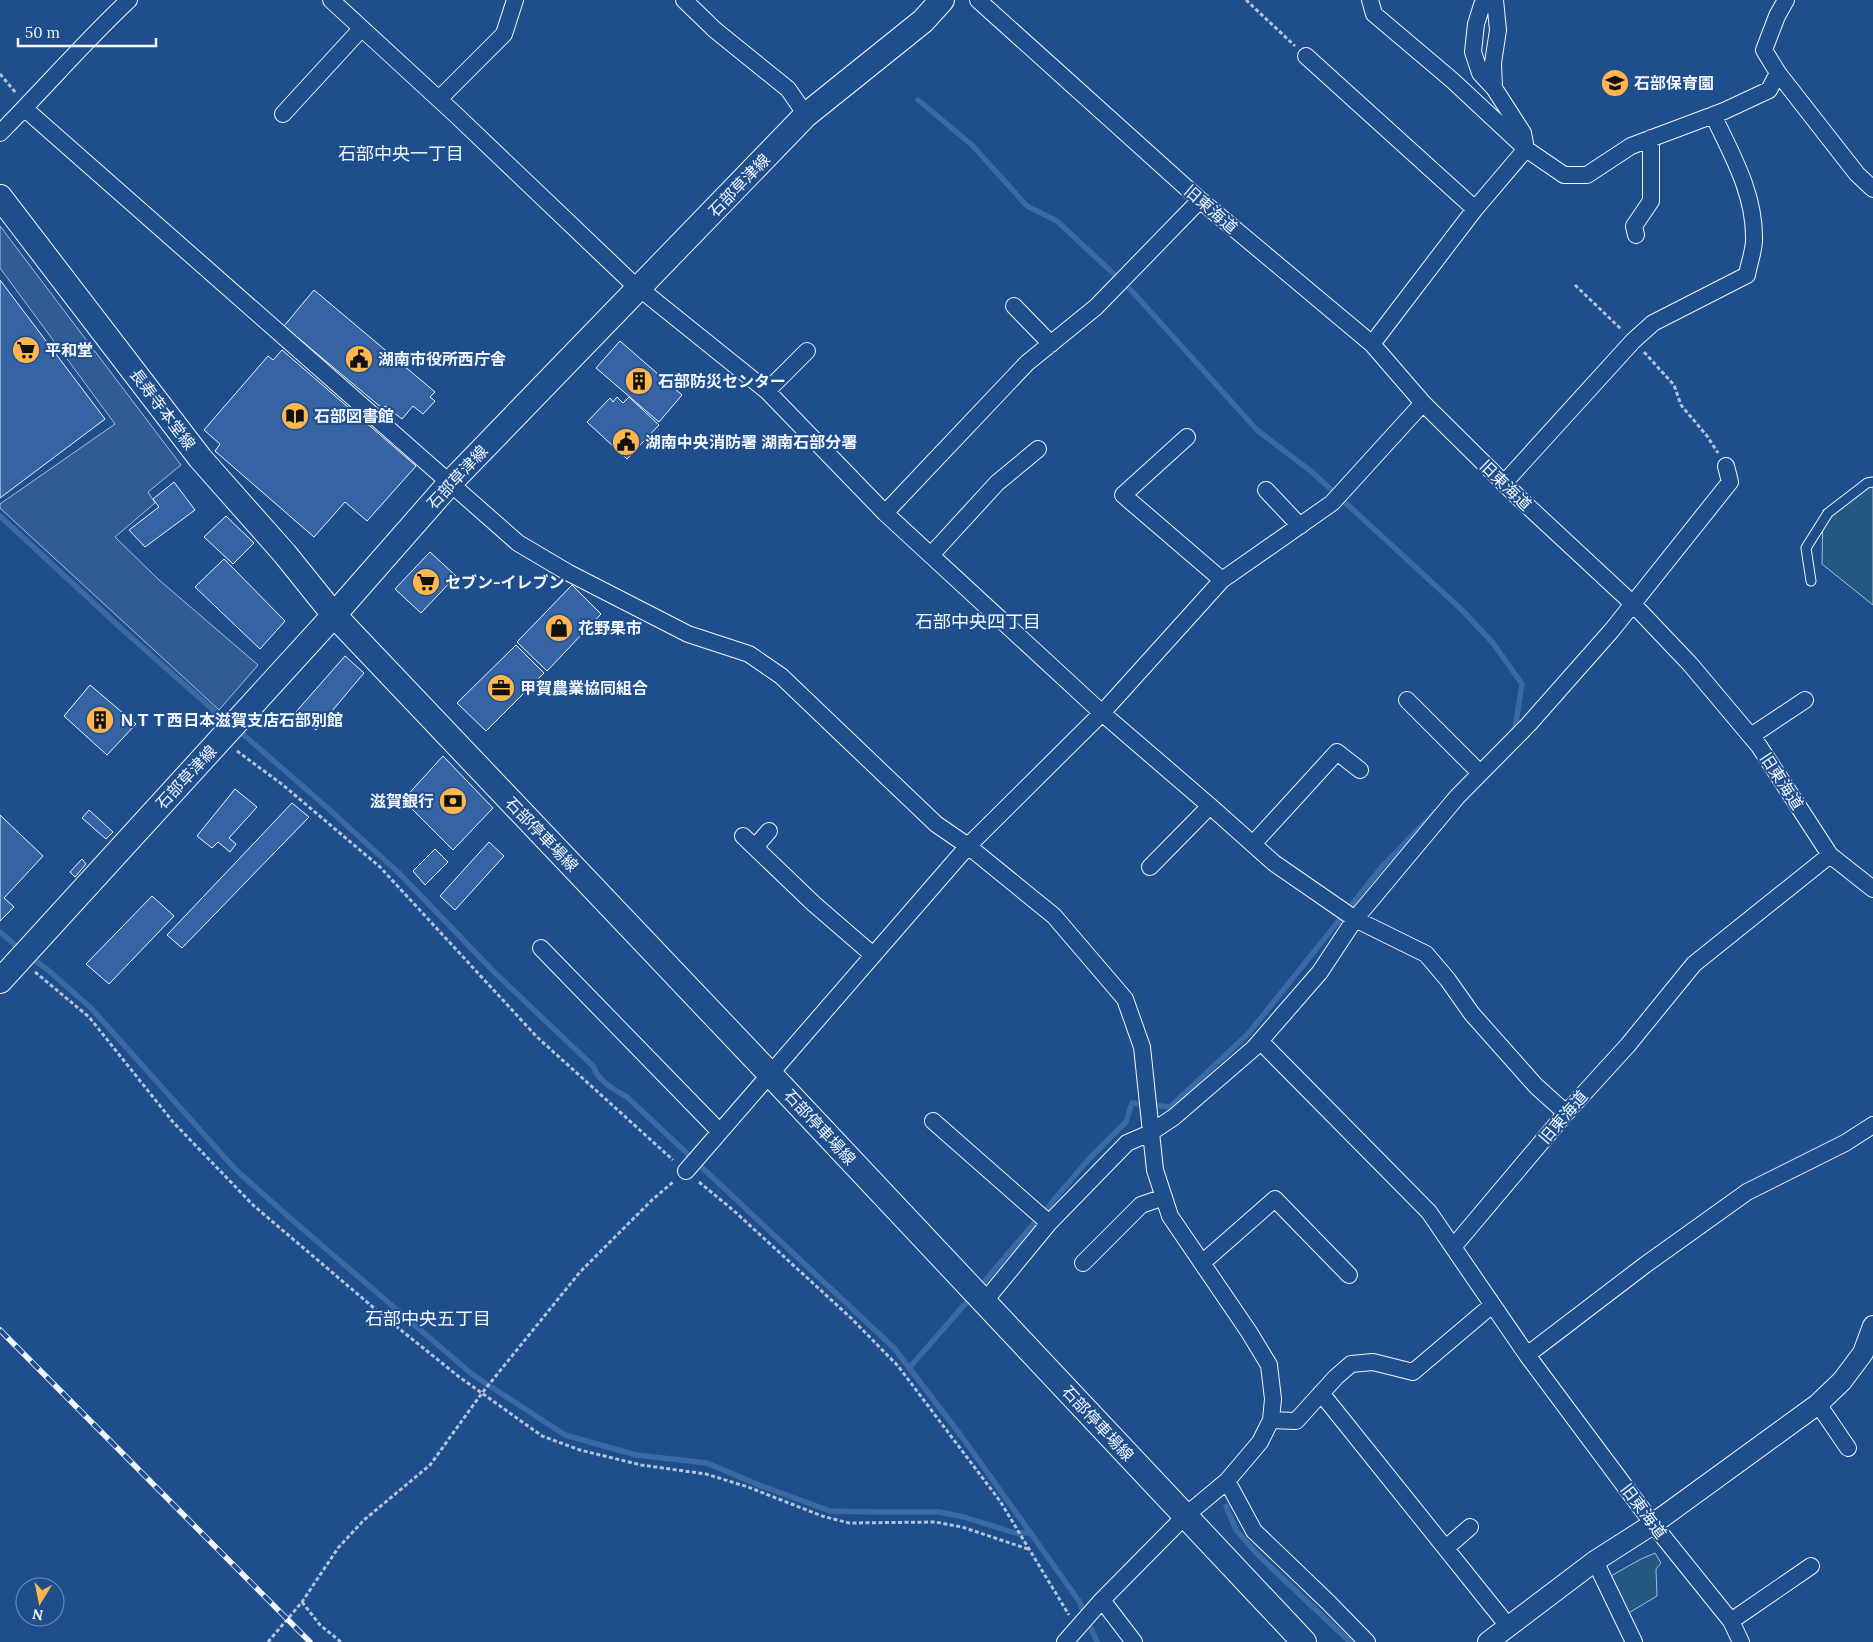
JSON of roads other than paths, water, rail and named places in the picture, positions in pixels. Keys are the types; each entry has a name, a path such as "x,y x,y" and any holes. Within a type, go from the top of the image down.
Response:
{"main road":[{"name":"石部草津線","path":"0,981 18,959 334,615 449,484 806,115 923,21 942,0"},
{"name":"長寿寺本堂線","path":"0,197 200,458 285,554 334,615"},
{"name":"石部停車場線","path":"334,615 769,1073 1304,1642"}],"street":[{"path":"0,132 129,0"},
{"path":"331,0 439,99 639,289 767,390 885,514 930,556 1102,713 1274,863 1356,919 1426,954 1448,980 1472,1014 1536,1086 1566,1112"},
{"path":"439,99 504,34 514,0"},
{"path":"684,0 715,30 788,89 806,115"},
{"name":"旧東海道","path":"978,0 1200,200 1372,344 1423,403 1504,483 1632,603 1690,664 1759,746 1830,855 1694,964 1628,1045 1566,1112 1454,1246 1491,1306 1653,1524 1730,1621 1741,1642"},
{"path":"1370,0 1374,14 1452,80 1526,149 1564,175 1587,175 1631,146 1713,115 1769,90 1778,73"},
{"path":"1489,2 1498,30 1493,63 1494,88"},
{"path":"1372,344 1475,209 1526,149 1524,133 1494,88 1480,73 1473,52 1476,24 1489,2"},
{"path":"1782,2 1764,50 1778,73 1857,174 1873,189"},
{"path":"283,114 362,29"},
{"path":"1306,56 1475,209"},
{"path":"24,108 518,543 567,572 688,634 749,654 781,676 936,824 968,846 1054,916 1124,999 1142,1047 1155,1170 1170,1216 1249,1332 1269,1365 1273,1399 1271,1420 1260,1442 1227,1481 1185,1516 1102,1600 1078,1629 1064,1642"},
{"path":"1504,483 1633,341 1653,323 1747,274 1754,241 1750,200 1738,166 1713,115"},
{"path":"1636,235 1634,226 1651,201 1651,138"},
{"path":"885,514 1027,363 1096,307 1200,200"},
{"path":"1014,306 1051,344"},
{"path":"767,390 807,351"},
{"path":"686,1171 769,1073 968,846 1102,713 1222,580 1332,503 1423,403"},
{"path":"1187,437 1123,495 1222,580"},
{"path":"930,556 997,483 1038,449"},
{"path":"984,1302 1049,1223 1127,1143 1150,1133 1174,1116 1260,1041 1320,972 1356,919 1457,797 1529,724 1612,630 1730,482 1726,466"},
{"path":"1266,490 1300,526"},
{"path":"1408,700 1480,773"},
{"path":"1750,736 1805,700"},
{"path":"1253,844 1337,752 1360,770"},
{"path":"1150,867 1210,806"},
{"path":"769,831 749,842 814,904 873,955"},
{"path":"1830,855 1873,888"},
{"path":"541,948 720,1132"},
{"path":"1260,1041 1429,1212 1454,1246"},
{"path":"933,1121 1049,1223"},
{"path":"1527,1355 1645,1265 1747,1192 1845,1143 1873,1125"},
{"path":"1082,1263 1141,1205 1164,1197"},
{"path":"1202,1264 1274,1199 1349,1275"},
{"path":"1271,1420 1296,1421 1336,1377 1351,1364 1373,1362 1413,1372 1491,1306"},
{"path":"1488,1642 1595,1561 1653,1524 1818,1404 1842,1381 1858,1360 1873,1326"},
{"path":"1321,1393 1508,1626"},
{"path":"1818,1404 1848,1448"},
{"path":"1227,1481 1254,1531 1367,1642"},
{"path":"1446,1548 1470,1527"},
{"path":"1595,1561 1634,1642"},
{"path":"1730,1621 1811,1566"},
{"path":"1102,1600 1134,1642"}],"lane":[{"path":"1811,581 1806,548 1828,513 1867,483 1873,482"}],"waterway":[{"path":"918,100 972,145 1027,206 1057,221 1131,290 1257,430 1312,472 1461,609 1493,643 1522,684 1515,728 1512,731"},
{"path":"0,516 124,631 229,724"},
{"path":"237,729 399,873 493,971 594,1067 603,1081 627,1097 894,1348 962,1437 1079,1601 1097,1642"},
{"path":"978,1289 1088,1160 1126,1122 1132,1103 1170,1107 1248,1034 1381,868 1435,812"},
{"path":"0,932 22,951"},
{"path":"29,956 91,1008 235,1169 473,1375 565,1435 636,1455 707,1463 759,1485 830,1511 939,1512 964,1517 1015,1533 1031,1533"},
{"path":"910,1367 972,1296"},
{"path":"1226,1506 1236,1530 1259,1556 1350,1642"}],"railway":[{"path":"0,1330 310,1642"}],"place":[{"name":"石部保育園","path":"1615,83"},
{"name":"平和堂","path":"26,350"},
{"name":"湖南市役所西庁舎","path":"359,359"},
{"name":"石部防災センター","path":"639,381"},
{"name":"石部図書館","path":"295,416"},
{"name":"湖南中央消防署 湖南石部分署","path":"626,442"},
{"name":"セブン-イレブン","path":"426,582"},
{"name":"花野果市","path":"559,628"},
{"name":"甲賀農業協同組合","path":"501,688"},
{"name":"ＮＴＴ西日本滋賀支店石部別館","path":"100,720"},
{"name":"滋賀銀行","path":"453,801"}],"district":[{"name":"石部中央一丁目","path":"401,153"},
{"name":"石部中央四丁目","path":"978,621"},
{"name":"石部中央五丁目","path":"428,1318"}]}
